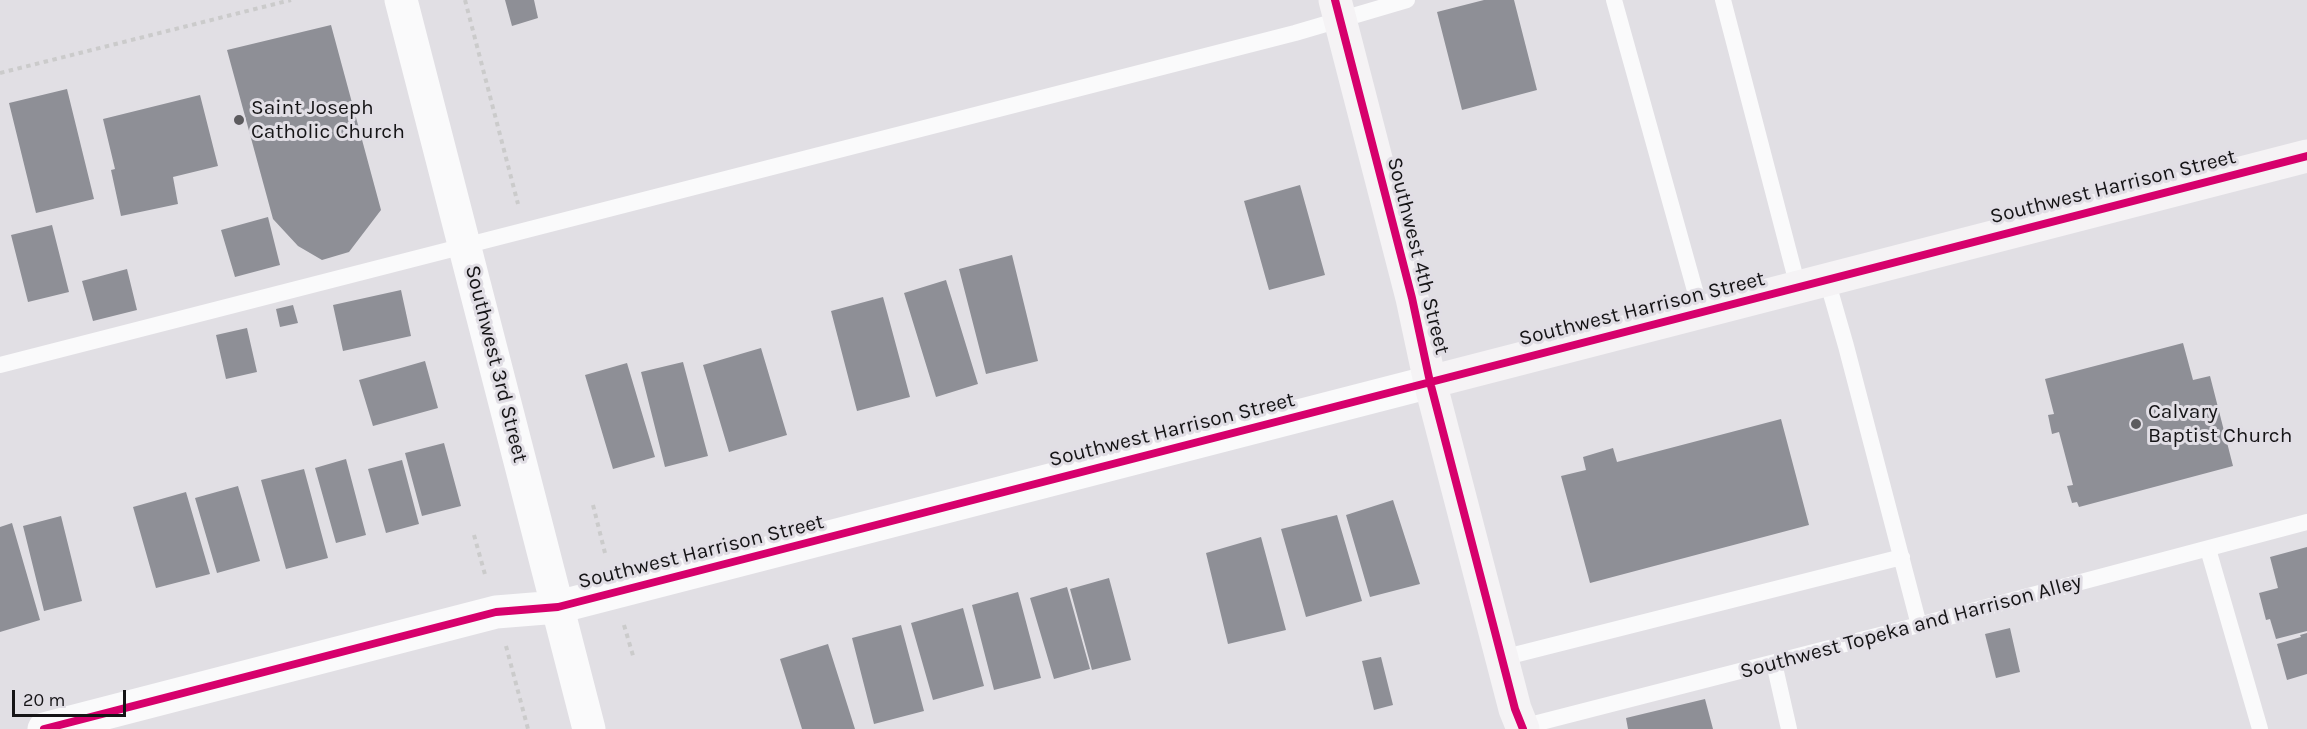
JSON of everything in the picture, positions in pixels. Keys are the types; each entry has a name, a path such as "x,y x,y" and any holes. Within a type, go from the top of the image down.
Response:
{"street":[{"name":"Southwest 3rd Street","path":"401,0 589,729"},
{"name":"Southwest 4th Street","path":"1337,10 1412,298 1430,382 1519,728"},
{"name":"Southwest Harrison Street","path":"44,729 496,612 558,607 2307,156"}],"lane":[{"path":"0,365 1295,33 1337,10 1407,0"},
{"path":"1614,0 1701,312"},
{"path":"1723,0 1813,284 1846,346 1919,625"},
{"name":"Southwest Topeka and Harrison Alley","path":"1519,728 2307,522"},
{"path":"2208,549 2260,729"},
{"path":"1502,658 1902,557"},
{"path":"1774,663 1789,729"}],"path":[{"path":"0,73 291,0"},
{"path":"465,0 525,231"}],"building":[{"path":"505,0 534,0 538,18 512,26"},
{"path":"1484,0 1514,0 1537,90 1462,110 1437,12"},
{"name":"Saint Joseph Catholic Church","path":"331,25 381,210 349,252 322,260 298,246 273,219 227,50"},
{"path":"67,89 94,199 36,213 9,103"},
{"path":"200,95 218,166 173,177 178,204 121,216 111,170 115,169 103,119"},
{"path":"1300,185 1325,275 1269,290 1244,201"},
{"path":"268,217 280,265 235,277 221,230"},
{"path":"52,225 69,292 28,302 11,235"},
{"path":"1012,255 1038,361 986,374 959,269"},
{"path":"127,269 137,310 93,321 82,281"},
{"path":"946,280 978,384 936,397 904,293"},
{"path":"401,290 411,336 343,351 333,305"},
{"path":"883,297 910,397 857,411 831,311"},
{"path":"293,305 298,323 280,327 276,309"},
{"path":"247,328 257,372 226,379 216,335"},
{"name":"Calvary Baptist Church","path":"2183,343 2193,380 2210,376 2233,466 2079,507 2077,502 2072,503 2067,486 2073,485 2059,432 2052,434 2048,415 2054,414 2045,379"},
{"path":"761,348 787,435 729,452 703,365"},
{"path":"425,361 438,408 373,426 359,380"},
{"path":"683,362 708,456 665,467 641,372"},
{"path":"627,363 655,457 613,469 585,375"},
{"path":"1781,419 1809,525 1590,583 1561,476 1586,470 1583,457 1613,448 1617,462"},
{"path":"444,443 461,506 422,516 405,453"},
{"path":"346,459 366,535 336,543 315,468"},
{"path":"402,460 419,524 386,533 368,469"},
{"path":"304,469 328,558 286,569 261,480"},
{"path":"238,486 260,561 217,573 195,498"},
{"path":"186,492 210,574 156,588 133,507"},
{"path":"1393,500 1420,584 1370,597 1346,515"},
{"path":"1337,515 1362,601 1306,617 1281,529"},
{"path":"61,516 82,601 44,611 23,526"},
{"path":"12,523 40,620 0,632 0,527"},
{"path":"1261,537 1286,630 1228,644 1206,553"},
{"path":"2307,547 2307,631 2276,639 2270,619 2266,620 2259,593 2278,588 2270,557"},
{"path":"1109,578 1131,660 1092,670 1070,589"},
{"path":"1067,587 1090,669 1054,679 1030,598"},
{"path":"1018,592 1041,678 994,690 972,605"},
{"path":"963,608 984,686 933,700 911,623"},
{"path":"901,625 924,711 874,724 852,638"},
{"path":"2010,628 2020,672 1996,678 1985,634"},
{"path":"2307,633 2307,674 2287,680 2277,644"},
{"path":"828,644 855,729 802,729 780,659"},
{"path":"1381,657 1393,705 1374,710 1362,661"},
{"path":"1705,699 1713,729 1628,729 1626,718"}],"cycle path":[{"path":"1335,0 1412,298 1430,382 1515,709 1523,729"},
{"path":"44,729 496,612 558,607 2307,156"}],"place":[{"name":"Saint Joseph Catholic Church","path":"239,120"},
{"name":"Calvary Baptist Church","path":"2136,424"}]}
